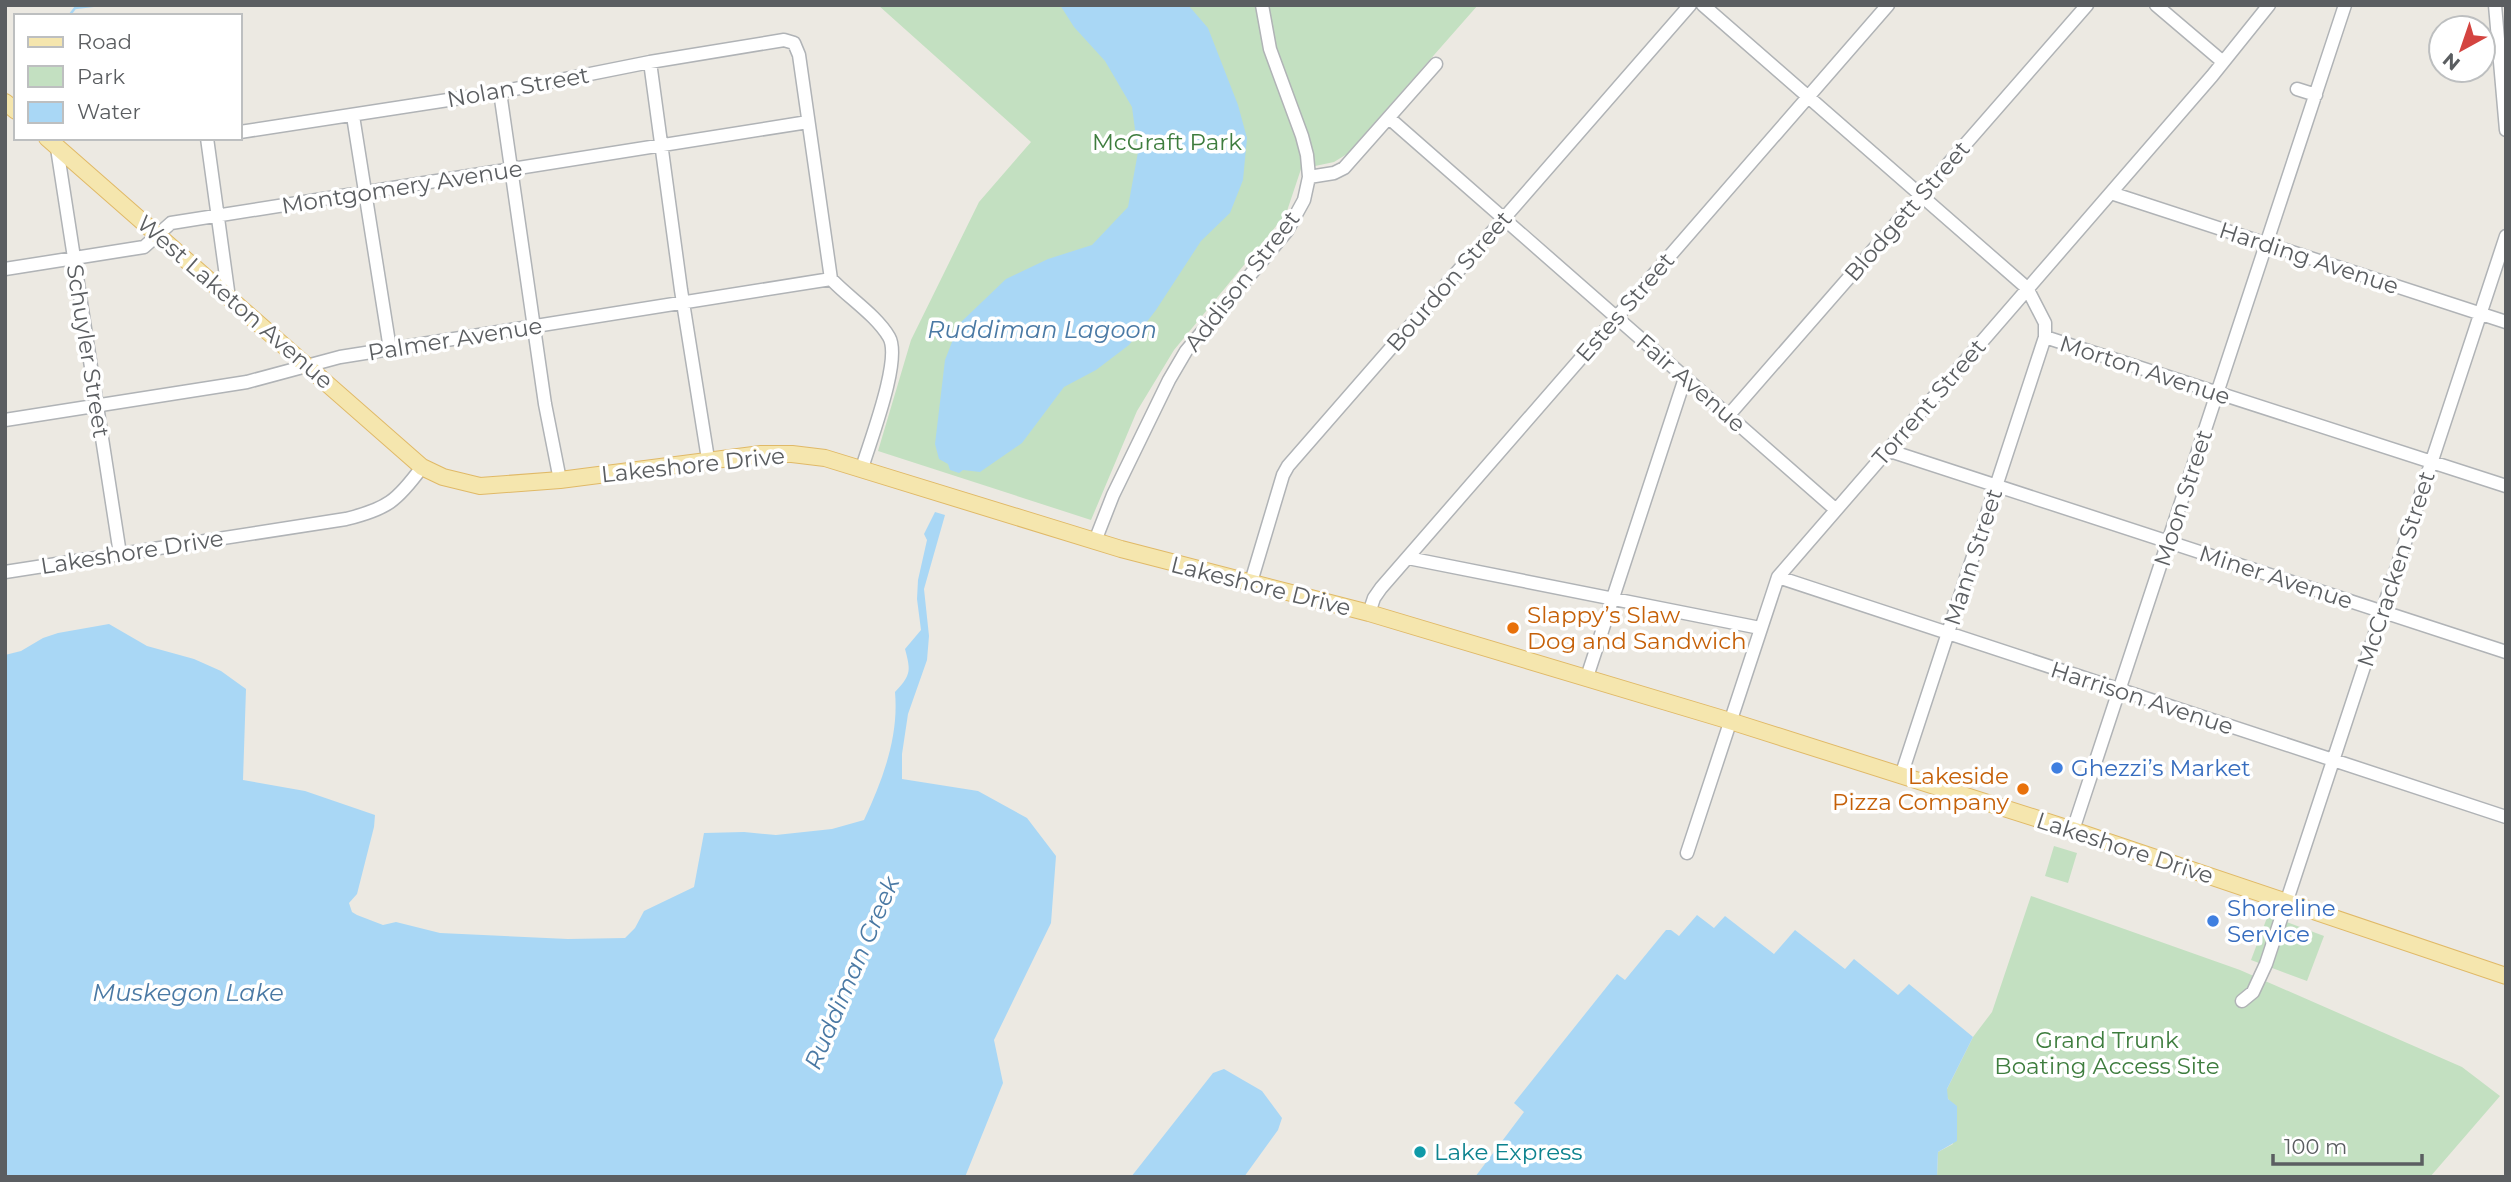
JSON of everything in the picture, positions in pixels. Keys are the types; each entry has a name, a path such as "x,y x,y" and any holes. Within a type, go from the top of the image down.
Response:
{"main road":[{"name":"West Laketon Avenue","path":"52,143 422,467"},
{"name":"Lakeshore Drive","path":"422,467 443,477 480,486 560,480 761,454 825,458 1095,541 1369,613 1730,720 2073,830 2506,976"}],"street":[{"path":"1262,5 1270,49 1302,136 1310,177 1339,172 1436,64"},
{"name":"Bourdon Street","path":"1251,582 1288,466 1690,5"},
{"name":"Morton Avenue","path":"1703,5 2027,288 2045,323 2045,337 2506,486"},
{"name":"Estes Street","path":"1369,613 1378,592 1888,5"},
{"name":"Blodgett Street","path":"1728,416 2087,5"},
{"path":"2156,5 2222,62"},
{"name":"Torrent Street","path":"1687,853 1779,577 1835,509 2111,193 2269,5"},
{"name":"Moon Street","path":"2073,830 2345,5"},
{"path":"2495,5 2506,130"},
{"name":"Nolan Street","path":"242,132 500,92 650,62 784,40 794,43 799,55 808,122"},
{"path":"650,62 660,146 708,459"},
{"path":"2297,89 2316,95"},
{"path":"500,92 545,404 560,480"},
{"path":"353,116 390,349"},
{"name":"Fair Avenue","path":"1389,118 1835,509"},
{"path":"808,122 831,279 887,333 894,356 862,468"},
{"name":"Montgomery Avenue","path":"5,269 145,247 171,223 808,122"},
{"path":"207,140 229,298"},
{"name":"Schuyler Street","path":"52,143 98,405 120,554"},
{"name":"Addison Street","path":"1095,541 1113,495 1186,351 1293,222 1304,200 1310,177"},
{"name":"Harding Avenue","path":"2111,193 2506,322"},
{"name":"McCracken Street","path":"2242,1001 2253,992 2266,964 2506,236"},
{"name":"Palmer Avenue","path":"5,420 247,382 340,357 831,279"},
{"name":"Mann Street","path":"1900,776 2045,337"},
{"path":"1587,677 1685,378"},
{"name":"Miner Avenue","path":"1888,450 2506,652"},
{"name":"Lakeshore Drive","path":"5,572 346,519 390,504 422,467"},
{"path":"1408,558 1760,628"},
{"name":"Harrison Avenue","path":"1779,577 2506,817"}],"green space":[{"name":"McGraft Park","path":"878,5 1478,5 1347,154 1334,162 1301,169 1286,214 1174,350 1137,411 1091,520 878,451 911,340 979,202 1031,142"},
{"path":"2054,846 2077,853 2068,883 2045,876"},
{"name":"Grand Trunk Boating Access Site","path":"2031,896 2240,970 2462,1067 2500,1096 2430,1177 1937,1177 1938,1152 1953,1144 1947,1089 1973,1037 1992,1012"},
{"path":"2268,915 2324,936 2307,981 2251,960"}],"water":[{"name":"Ruddiman Lagoon","path":"1060,5 1189,6 1208,28 1238,105 1247,138 1243,180 1230,213 1201,241 1156,310 1129,345 1096,370 1064,387 1022,443 980,472 963,470 959,473 950,470 948,464 939,459 935,444 945,360 959,324 1006,279 1048,259 1092,245 1128,207 1138,152 1132,107 1105,61 1074,27"},
{"name":"Muskegon Lake","path":"935,512 945,515 924,589 929,636 927,660 908,714 902,754 902,779 978,791 1027,818 1056,856 1051,923 994,1040 1003,1083 965,1177 5,1177 5,655 21,651 58,633 109,624 147,646 194,659 221,671 246,689 243,780 305,791 375,815 357,894 349,903 352,912 357,915 383,925 396,922 440,933 568,939 625,938 635,928 644,911 694,887 704,833 744,832 776,835 832,829 864,820 888,758 895,725 895,692 908,672 905,649 921,630 917,599 918,580 927,540 924,534"},
{"path":"1697,915 1714,928 1725,916 1774,954 1795,930 1845,969 1854,959 1898,995 1909,984 1973,1037 1947,1089 1948,1099 1957,1106 1957,1141 1938,1152 1937,1177 1475,1177 1524,1112 1514,1103 1617,974 1625,980 1666,930 1679,936"},
{"path":"1224,1069 1262,1091 1282,1118 1278,1130 1244,1177 1131,1177 1213,1073"}],"waterway":[{"path":"70,14 75,8 100,5"}],"place":[{"name":"Slappy’s Slaw Dog and Sandwich","path":"1513,628"},
{"name":"Ghezzi’s Market","path":"2057,768"},
{"name":"Lakeside Pizza Company","path":"2023,789"},
{"name":"Shoreline Service","path":"2213,921"},
{"name":"Lake Express","path":"1420,1152"}],"water label":[{"name":"Ruddiman Creek","path":"852,973"}]}
